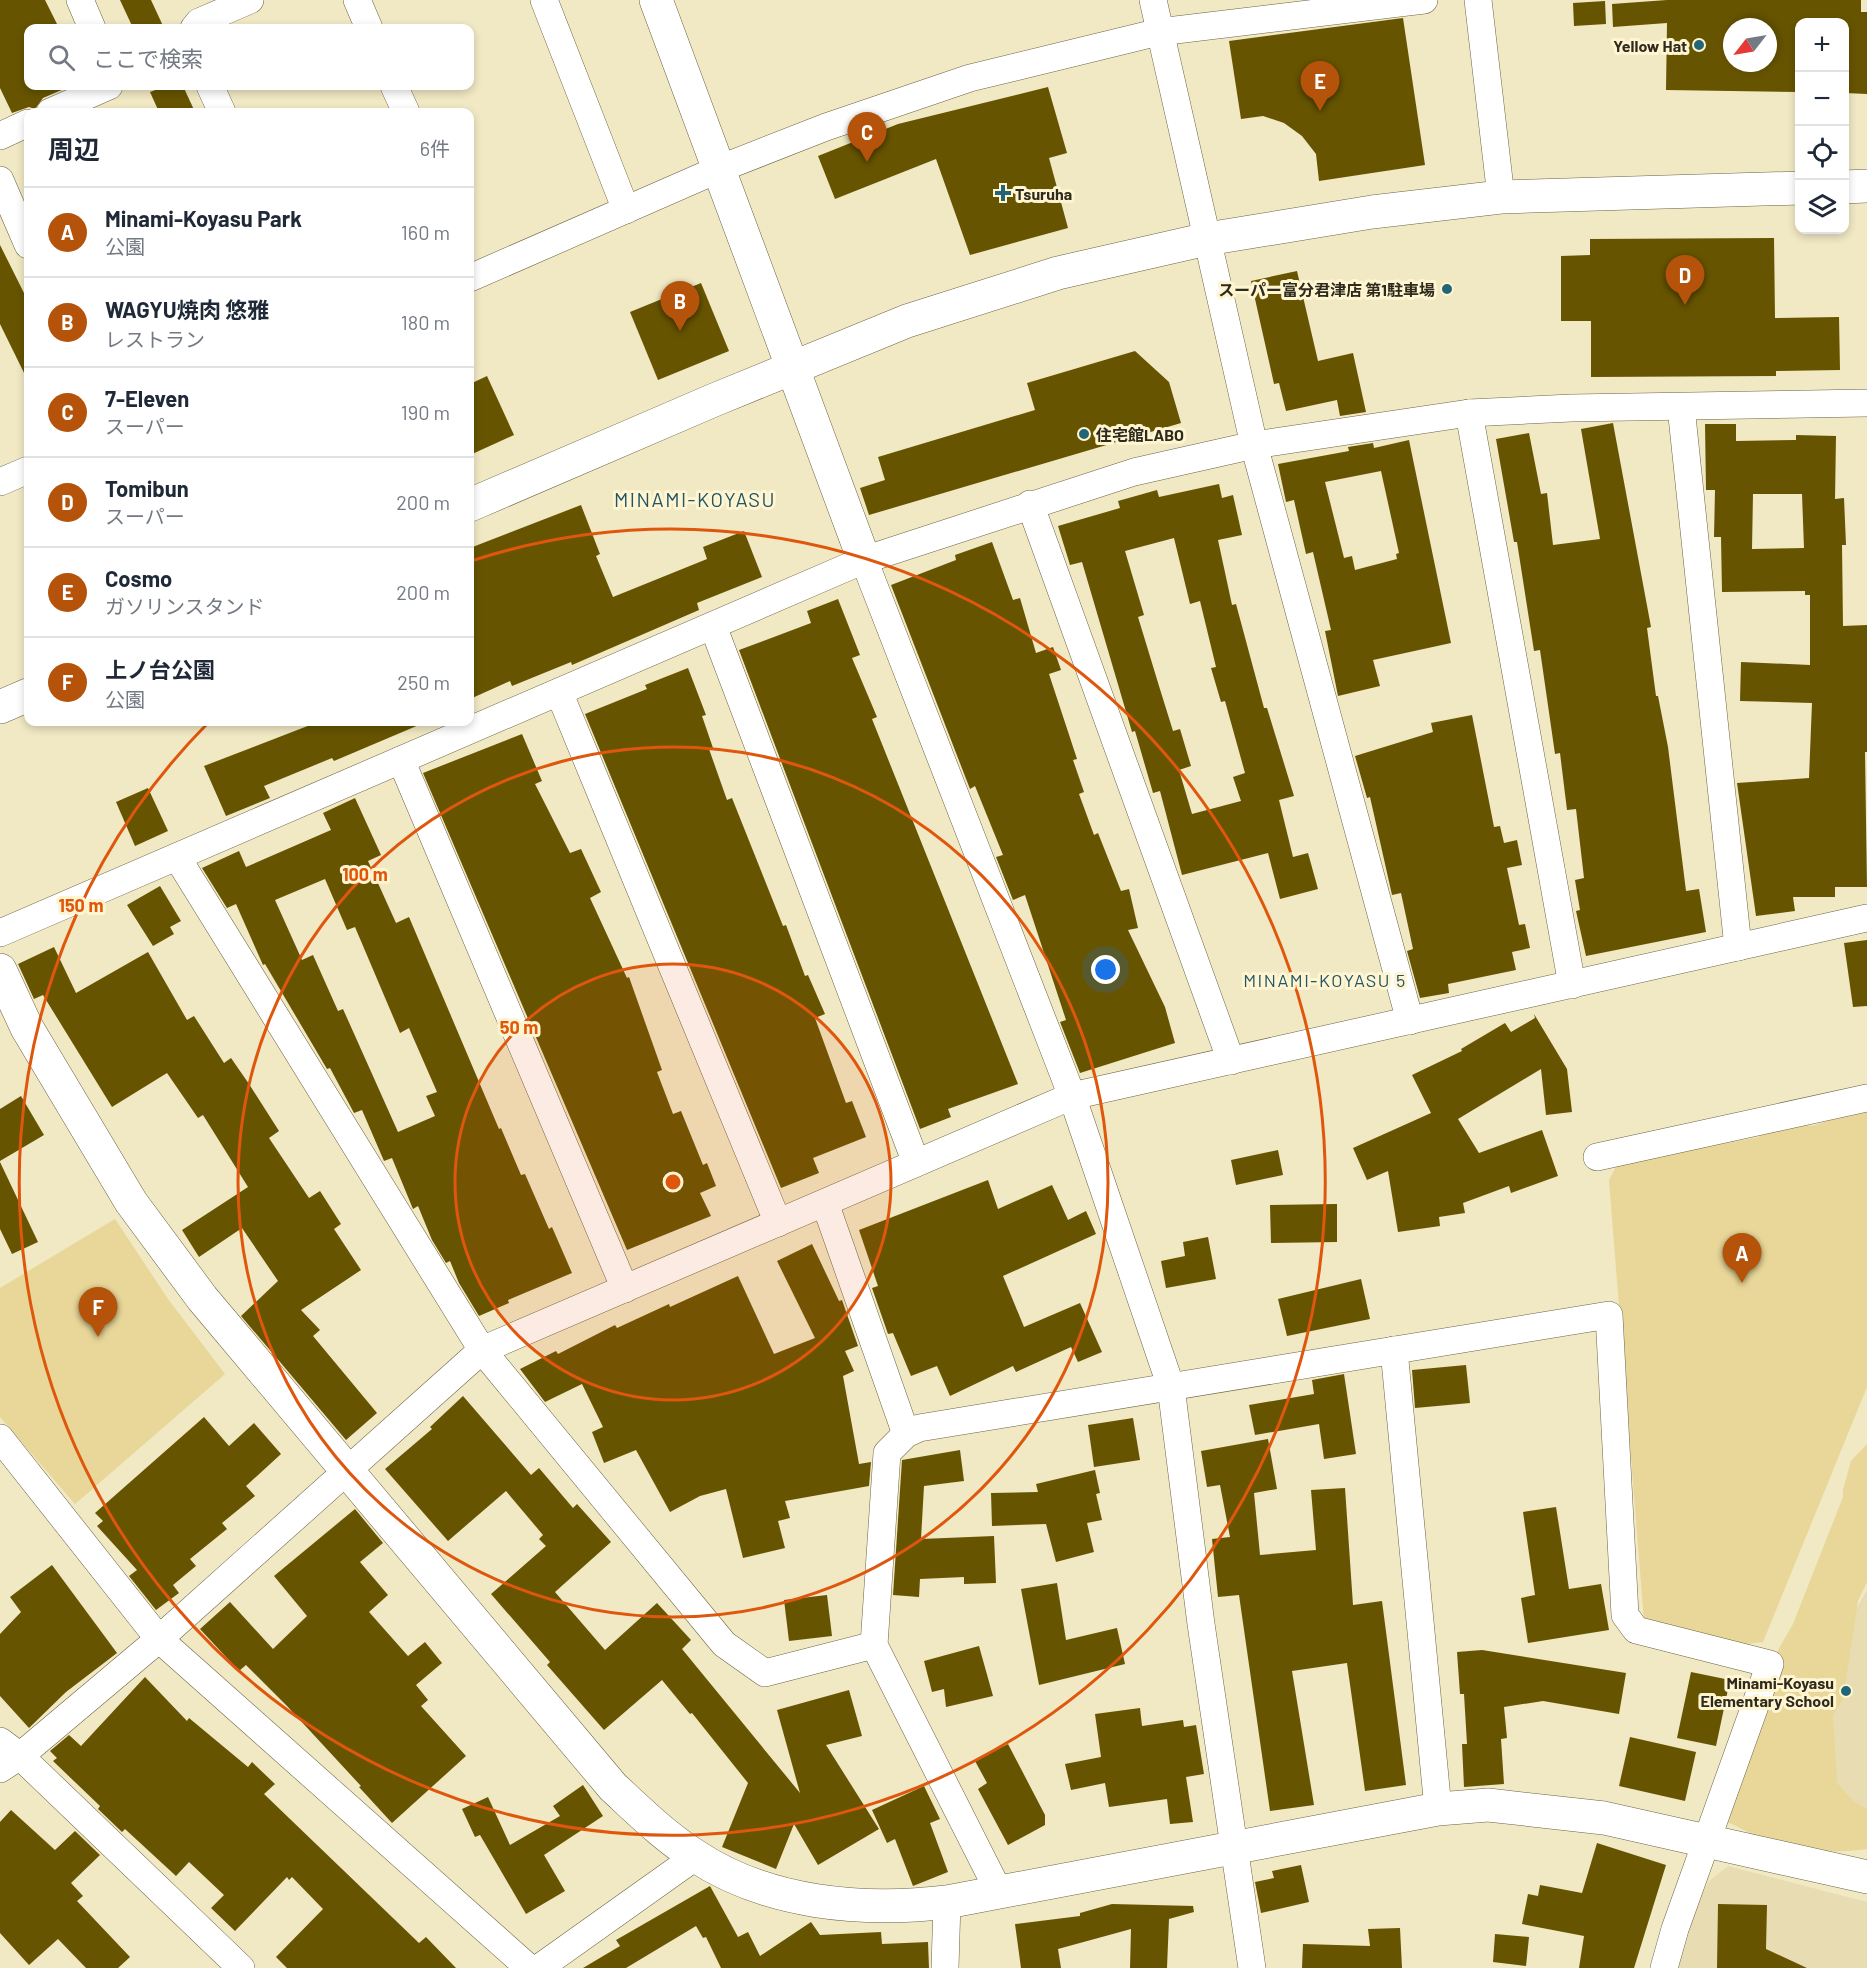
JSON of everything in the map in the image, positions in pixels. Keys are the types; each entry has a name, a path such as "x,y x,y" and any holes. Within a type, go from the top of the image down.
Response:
{"street":[{"path":"80,0 90,24"},
{"path":"197,24 250,0"},
{"path":"357,0 367,24"},
{"path":"544,0 626,210"},
{"path":"656,0 864,560 1072,1096 1171,1387 1201,1624 1252,1968"},
{"path":"1153,0 1158,32 1254,445 1410,1021"},
{"path":"474,269 626,210 826,126 970,78 1158,32 1283,9 1424,0"},
{"path":"1478,0 1501,197"},
{"path":"59,108 100,90"},
{"path":"212,90 220,108"},
{"path":"396,90 404,108"},
{"path":"0,136 24,125"},
{"path":"0,180 24,236"},
{"path":"1849,187 1867,186"},
{"path":"474,503 908,321 1058,273 1207,239 1372,212 1501,197 1795,188"},
{"path":"0,933 864,560 1030,504 1134,472 1254,445 1469,413 1867,403"},
{"path":"1681,407 1738,947"},
{"path":"1469,413 1572,985"},
{"path":"0,482 24,472"},
{"path":"1030,504 1231,1061"},
{"path":"713,626 916,1163"},
{"path":"559,692 778,1223"},
{"path":"0,707 24,696"},
{"path":"401,760 625,1289"},
{"path":"177,857 482,1350 724,1644 765,1673 874,1645"},
{"path":"241,1968 7,1755 159,1639 482,1350 1072,1096 1867,918"},
{"path":"0,970 27,1028 131,1202 202,1298 613,1787 654,1827 695,1857 747,1883 797,1897 858,1906 898,1907 947,1902 1438,1809 1488,1805 1604,1818 1867,1877"},
{"path":"1598,1156 1867,1098"},
{"path":"825,1203 906,1434"},
{"path":"999,1892 874,1645 887,1453 906,1434 919,1428 1609,1315 1625,1615 1636,1630 1770,1664 1664,1968"},
{"path":"1394,1350 1438,1809"},
{"path":"0,1438 159,1639 543,1966 695,1857"},
{"path":"945,1968 947,1902"}],"shaded area":[{"path":"1867,1102 1867,1387 1763,1642 1738,1645 1644,1621 1609,1180 1618,1163 1759,1137 1762,1132 1786,1123 1812,1126 1837,1118"},
{"path":"115,1219 168,1299 225,1374 75,1504 0,1417 0,1288"},
{"path":"1867,1444 1867,1582 1858,1601 1843,1699 1833,1716 1837,1783 1853,1801 1867,1809 1867,1849 1827,1851 1799,1849 1772,1843 1721,1821 1773,1659 1793,1624 1843,1497 1851,1461"},
{"name":"Minami-Koyasu Elementary School","path":"1867,1590 1867,1817 1823,1792 1830,1656"},
{"path":"1728,1866 1867,1902 1867,1968 1678,1968 1697,1904 1709,1881"}],"building":[{"path":"0,0 45,0 57,24 24,24 24,90 62,90 43,98 36,108 24,108 12,113 0,88"},
{"path":"120,0 151,0 162,24 131,24"},
{"name":"Yellow Hat","path":"1667,0 1861,0 1861,12 1867,12 1867,94 1849,93 1849,18 1795,18 1795,92 1666,90 1667,23 1613,27 1612,4"},
{"path":"1605,1 1606,24 1574,26 1573,3"},
{"path":"1403,18 1425,165 1319,181 1316,154 1302,136 1284,123 1263,116 1241,119 1229,41"},
{"name":"Tsuruha","path":"1048,87 1067,153 1049,158 1068,228 970,255 936,159 835,199 818,156 898,124"},
{"path":"185,90 193,108 157,108 150,92"},
{"path":"1774,238 1775,318 1839,317 1840,370 1776,371 1776,376 1591,377 1591,321 1561,321 1561,256 1590,255 1590,239"},
{"path":"0,245 24,293 24,373 0,324"},
{"path":"1297,271 1318,361 1353,353 1366,412 1340,416 1337,400 1286,411 1279,383 1274,384 1251,281"},
{"path":"701,283 729,351 658,380 630,312"},
{"name":"住宅館LABO","path":"1135,351 1169,382 1181,423 869,515 860,488 885,480 878,457 1035,410 1027,383"},
{"path":"487,376 514,435 474,453 474,382"},
{"path":"1613,423 1651,627 1647,628 1656,696 1658,696 1668,747 1686,891 1699,889 1706,932 1586,956 1576,911 1580,910 1575,880 1584,878 1576,809 1567,810 1560,753 1555,754 1540,650 1534,651 1517,542 1514,542 1496,439 1529,433 1541,494 1547,493 1553,545 1600,539 1581,429"},
{"path":"1705,424 1736,424 1736,441 1796,440 1796,435 1836,436 1835,499 1844,498 1846,545 1842,545 1843,626 1867,625 1867,752 1865,752 1867,887 1835,887 1835,897 1793,897 1795,911 1756,916 1737,783 1809,778 1812,703 1740,701 1741,662 1810,665 1810,595 1805,595 1805,591 1722,592 1721,537 1714,537 1715,490 1706,490","holes":["1753,494 1802,494 1804,548 1752,549"]},
{"path":"1409,440 1451,643 1373,660 1380,686 1338,696 1325,631 1331,630 1313,552 1306,554 1294,500 1286,502 1278,464 1349,451 1348,447 1373,443 1374,448","holes":["1381,471 1399,553 1396,554 1397,559 1355,570 1352,556 1344,558 1325,482"]},
{"path":"1219,484 1222,498 1233,495 1242,535 1218,540 1232,605 1236,604 1264,708 1267,708 1294,796 1279,800 1293,857 1308,853 1318,889 1280,899 1268,853 1182,875 1160,791 1153,793 1135,731 1132,732 1082,562 1070,565 1058,526 1120,508 1118,501 1157,490 1159,497","holes":["1174,538 1190,604 1200,601 1216,667 1211,668 1221,702 1225,701 1245,773 1233,777 1241,801 1192,814 1179,770 1191,766 1180,729 1173,731 1159,686 1138,617 1144,615 1125,551"]},
{"path":"581,505 600,554 596,556 613,597 707,559 703,547 744,531 762,577 697,603 699,610 572,665 571,662 512,686 510,681 474,697 474,546"},
{"path":"992,542 1013,600 1020,598 1036,653 1053,647 1061,670 1049,674 1077,759 1073,760 1084,792 1079,794 1094,835 1098,833 1121,891 1129,889 1138,928 1128,930 1165,1007 1175,1043 1080,1073 1060,1022 1066,1020 1025,895 1013,900 996,857 1003,855 975,786 970,789 891,585 956,560 955,555"},
{"path":"838,599 860,655 852,658 877,717 872,719 1018,1084 948,1109 951,1117 920,1129 739,650 811,623 807,611"},
{"path":"688,668 706,715 702,716 713,748 709,749 727,800 732,798 783,926 786,925 805,976 808,975 825,1014 815,1018 846,1103 852,1101 866,1137 813,1158 819,1173 781,1188 585,714 647,689 645,685"},
{"path":"1472,715 1494,827 1500,826 1504,843 1517,840 1522,865 1507,868 1519,925 1525,924 1530,948 1512,952 1516,970 1448,984 1449,993 1420,998 1407,951 1413,949 1401,893 1392,895 1370,797 1367,798 1355,756 1433,732 1431,723"},
{"path":"308,726 417,726 334,761 332,758 264,786 270,798 226,816 204,766"},
{"path":"522,734 542,781 535,784 570,853 581,849 601,892 590,898 627,978 629,977 662,1070 657,1072 673,1114 681,1111 703,1165 707,1163 716,1186 700,1193 711,1216 627,1250 423,773"},
{"path":"148,788 168,831 135,846 116,802"},
{"path":"355,798 381,855 368,861 396,923 409,917 499,1129 501,1128 521,1175 525,1174 549,1229 552,1227 572,1273 508,1300 509,1303 479,1316 459,1283 450,1261 446,1263 432,1240 418,1206 413,1209 392,1158 384,1161 362,1110 354,1113 330,1068 327,1069 265,964 263,965 236,904 227,908 202,868 239,851 246,867 331,830 323,813","holes":["325,879 347,930 355,927 400,1033 409,1028 437,1092 426,1096 435,1116 398,1132 343,1009 338,1011 313,955 302,960 275,900"]},
{"path":"160,886 181,921 170,927 174,934 153,946 127,905"},
{"path":"1867,940 1867,1006 1853,1007 1844,943"},
{"path":"54,947 76,993 148,952 187,1020 194,1016 224,1063 231,1058 249,1084 279,1131 269,1138 309,1198 320,1191 341,1224 334,1229 361,1270 301,1310 320,1330 313,1336 377,1413 346,1440 241,1316 278,1281 242,1228 199,1257 182,1230 248,1187 203,1115 198,1118 167,1073 112,1107 43,995 34,999 18,964"},
{"path":"1534,1014 1567,1069 1572,1112 1546,1115 1541,1069 1458,1119 1479,1153 1542,1130 1558,1176 1511,1193 1509,1186 1463,1203 1465,1213 1439,1217 1440,1226 1398,1232 1388,1171 1367,1180 1353,1148 1431,1113 1412,1075 1462,1051 1461,1049 1505,1023 1511,1032 1535,1018"},
{"path":"21,1096 44,1135 0,1161 0,1109"},
{"path":"1278,1150 1283,1175 1236,1185 1231,1160"},
{"path":"0,1162 38,1242 12,1254 0,1229"},
{"path":"988,1180 998,1209 1052,1185 1068,1220 1086,1211 1096,1234 1003,1276 1024,1327 1080,1303 1102,1352 1078,1362 1071,1347 1016,1372 1013,1366 950,1396 937,1366 911,1376 893,1333 888,1334 872,1288 878,1286 859,1230"},
{"path":"1337,1204 1337,1242 1271,1243 1270,1205"},
{"path":"1208,1237 1216,1279 1166,1288 1161,1261 1185,1256 1183,1242"},
{"path":"812,1244 839,1301 842,1300 858,1346 845,1351 854,1371 843,1376 859,1464 871,1462 869,1486 785,1501 790,1518 778,1521 785,1548 743,1558 726,1489 700,1496 670,1512 636,1450 604,1463 592,1432 603,1427 582,1384 545,1402 520,1369 556,1351 558,1354 615,1325 617,1328 669,1304 670,1307 738,1276 774,1354 815,1338 777,1261"},
{"path":"1361,1279 1370,1319 1287,1336 1278,1299"},
{"path":"1466,1365 1470,1403 1415,1408 1412,1370"},
{"path":"1344,1374 1356,1454 1324,1459 1319,1424 1255,1435 1249,1405 1314,1394 1312,1380"},
{"path":"463,1396 531,1475 539,1468 573,1508 577,1504 611,1542 555,1592 605,1650 657,1603 691,1640 682,1649 800,1793 777,1710 849,1690 862,1736 826,1745 879,1829 818,1865 794,1824 776,1869 722,1847 748,1783 692,1713 690,1714 662,1680 604,1730 547,1665 550,1662 491,1594 546,1546 539,1539 543,1535 506,1491 448,1541 385,1469 432,1429 430,1427"},
{"path":"204,1417 229,1446 254,1423 281,1454 246,1486 255,1496 222,1523 227,1529 190,1559 196,1566 173,1585 179,1593 156,1610 129,1576 137,1570 97,1526 103,1521 95,1513"},
{"path":"1133,1418 1140,1460 1094,1467 1088,1425"},
{"path":"1268,1439 1277,1489 1254,1493 1260,1555 1316,1550 1311,1490 1345,1488 1353,1605 1382,1601 1406,1785 1365,1791 1347,1663 1292,1671 1314,1805 1270,1811 1239,1595 1218,1597 1212,1539 1230,1537 1220,1485 1207,1487 1201,1451"},
{"path":"960,1450 964,1481 924,1486 921,1539 994,1536 996,1583 964,1584 964,1577 920,1579 919,1597 893,1595 902,1460"},
{"path":"1095,1470 1100,1493 1096,1494 1102,1520 1087,1523 1094,1552 1056,1562 1046,1524 992,1526 991,1493 1038,1492 1036,1484"},
{"path":"1556,1507 1569,1589 1601,1584 1609,1630 1528,1643 1521,1598 1535,1595 1523,1512"},
{"path":"355,1509 383,1543 360,1562 388,1595 369,1612 408,1656 425,1642 442,1663 416,1685 428,1700 421,1706 466,1756 392,1823 287,1706 246,1665 239,1671 200,1629 230,1602 273,1649 307,1616 274,1576"},
{"path":"52,1565 117,1653 66,1692 29,1728 0,1696 0,1634 21,1612 10,1597"},
{"path":"1057,1583 1066,1640 1117,1628 1125,1664 1039,1685 1021,1589"},
{"path":"827,1595 832,1636 789,1641 784,1600"},
{"path":"979,1646 993,1696 946,1707 944,1689 932,1692 924,1661"},
{"path":"1482,1650 1626,1673 1619,1714 1543,1701 1504,1707 1507,1738 1501,1739 1504,1784 1464,1787 1462,1744 1467,1744 1464,1694 1460,1694 1457,1652"},
{"path":"1691,1672 1730,1680 1716,1746 1677,1738"},
{"path":"145,1677 187,1721 189,1718 248,1767 252,1762 275,1784 264,1794 419,1943 426,1937 456,1968 287,1968 276,1957 323,1909 292,1877 289,1880 287,1877 235,1931 211,1908 224,1895 189,1862 176,1876 125,1829 122,1832 98,1809 100,1806 53,1761 57,1758 50,1751 69,1735 81,1746"},
{"path":"1140,1708 1142,1726 1183,1720 1184,1727 1196,1725 1204,1774 1186,1777 1193,1822 1170,1824 1167,1799 1109,1807 1105,1783 1071,1790 1065,1764 1101,1757 1095,1714"},
{"path":"1630,1737 1696,1752 1685,1801 1619,1786"},
{"path":"1008,1744 1045,1815 1045,1825 1008,1845 978,1789 987,1783 975,1761"},
{"path":"583,1785 603,1816 544,1855 565,1891 526,1914 480,1835 475,1837 462,1809 488,1797 510,1845 560,1816 553,1806"},
{"path":"924,1786 940,1819 930,1823 948,1872 913,1886 895,1839 887,1843 872,1810"},
{"path":"11,1810 55,1850 75,1831 100,1855 71,1883 83,1896 77,1901 130,1957 118,1968 86,1968 58,1939 29,1965 0,1933 0,1822"},
{"path":"1597,1843 1666,1865 1634,1968 1579,1968 1584,1936 1522,1924 1528,1894 1538,1896 1540,1885 1582,1893"},
{"path":"1301,1865 1309,1902 1261,1913 1255,1882 1274,1878 1272,1871"},
{"path":"710,1886 738,1937 748,1932 760,1956 811,1922 820,1935 881,1932 882,1944 928,1942 929,1968 721,1968 706,1937 703,1938 696,1926 626,1968 583,1968 620,1946 616,1940"},
{"path":"1112,1904 1193,1906 1194,1912 1169,1919 1167,1968 1130,1968 1131,1929 1058,1949 1061,1968 1021,1968 1015,1924 1080,1916 1080,1913"},
{"path":"1718,1904 1767,1905 1766,1949 1807,1968 1717,1968"},
{"path":"1400,1928 1402,1968 1302,1968 1303,1944 1370,1946 1368,1929"},
{"path":"1495,1934 1529,1937 1526,1966 1493,1962"}],"place":[{"name":"Yellow Hat","path":"1699,45"},
{"name":"Cosmo","path":"1320,111"},
{"name":"7-Eleven","path":"867,162"},
{"name":"Tsuruha","path":"1003,193"},
{"name":"スーパー富分君津店 第1駐車場","path":"1447,289"},
{"name":"Tomibun","path":"1685,305"},
{"name":"WAGYU焼肉 悠雅","path":"680,331"},
{"name":"住宅館LABO","path":"1084,434"},
{"name":"Minami-Koyasu Park","path":"1742,1283"},
{"name":"上ノ台公園","path":"98,1337"},
{"name":"Minami-Koyasu Elementary School","path":"1846,1691"}],"district":[{"name":"MINAMI-KOYASU","path":"695,499"},
{"name":"MINAMI-KOYASU 5","path":"1325,980"}]}
